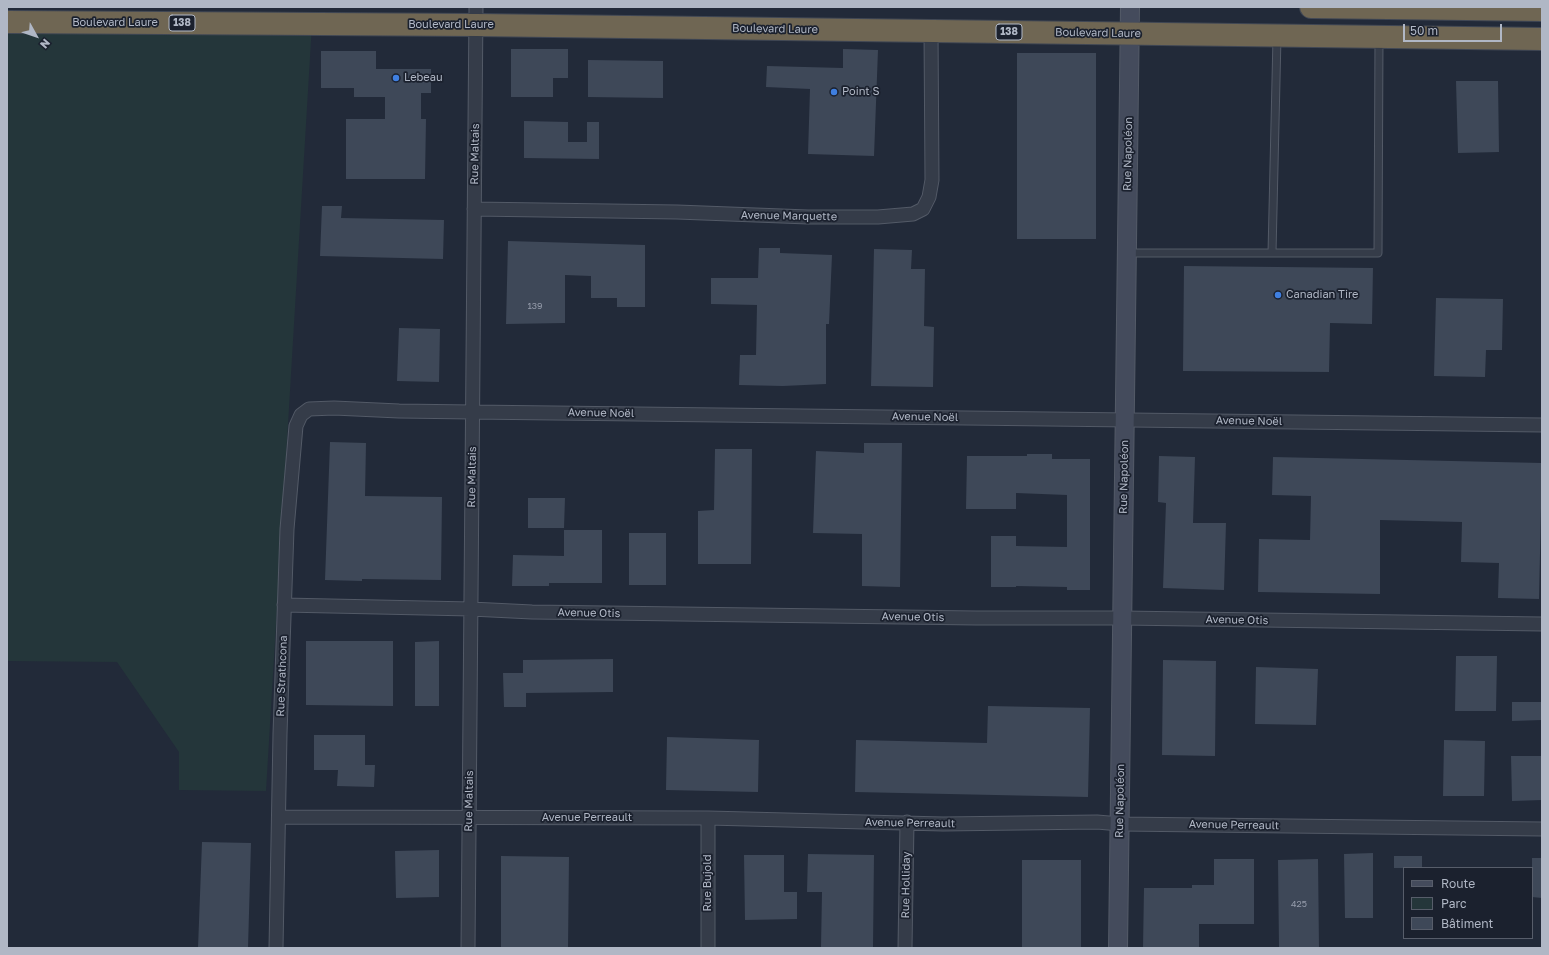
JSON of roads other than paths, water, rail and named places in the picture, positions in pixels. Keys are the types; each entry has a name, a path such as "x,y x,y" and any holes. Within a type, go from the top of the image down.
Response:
{"highway":[{"path":"1311,7 1542,10"},
{"name":"Boulevard Laure","path":"7,22 476,16 931,31 1542,39"}],"street":[{"name":"Rue Napoléon","path":"1118,948 1130,7"},
{"name":"Rue Maltais","path":"468,948 476,16"},
{"name":"Avenue Marquette","path":"474,209 669,212 808,217 878,217 913,214 923,210 929,197 932,180 931,31"},
{"name":"Avenue Noël","path":"309,409 334,408 472,412 1542,425"},
{"name":"Rue Strathcona","path":"276,948 280,734 287,529 296,426 301,415 309,409"},
{"name":"Avenue Otis","path":"284,605 470,609 532,612 1542,624"},
{"name":"Avenue Perreault","path":"279,817 708,818 944,824 1097,822 1120,824 1542,829"},
{"name":"Rue Bujold","path":"708,818 708,948"},
{"name":"Rue Holliday","path":"905,948 907,822"}],"lane":[{"path":"1272,253 1277,36"},
{"path":"1127,253 1378,253 1379,37"}],"place":[{"name":"Lebeau","path":"396,78"},
{"name":"Point S","path":"834,92"},
{"name":"Canadian Tire","path":"1278,295"}]}
